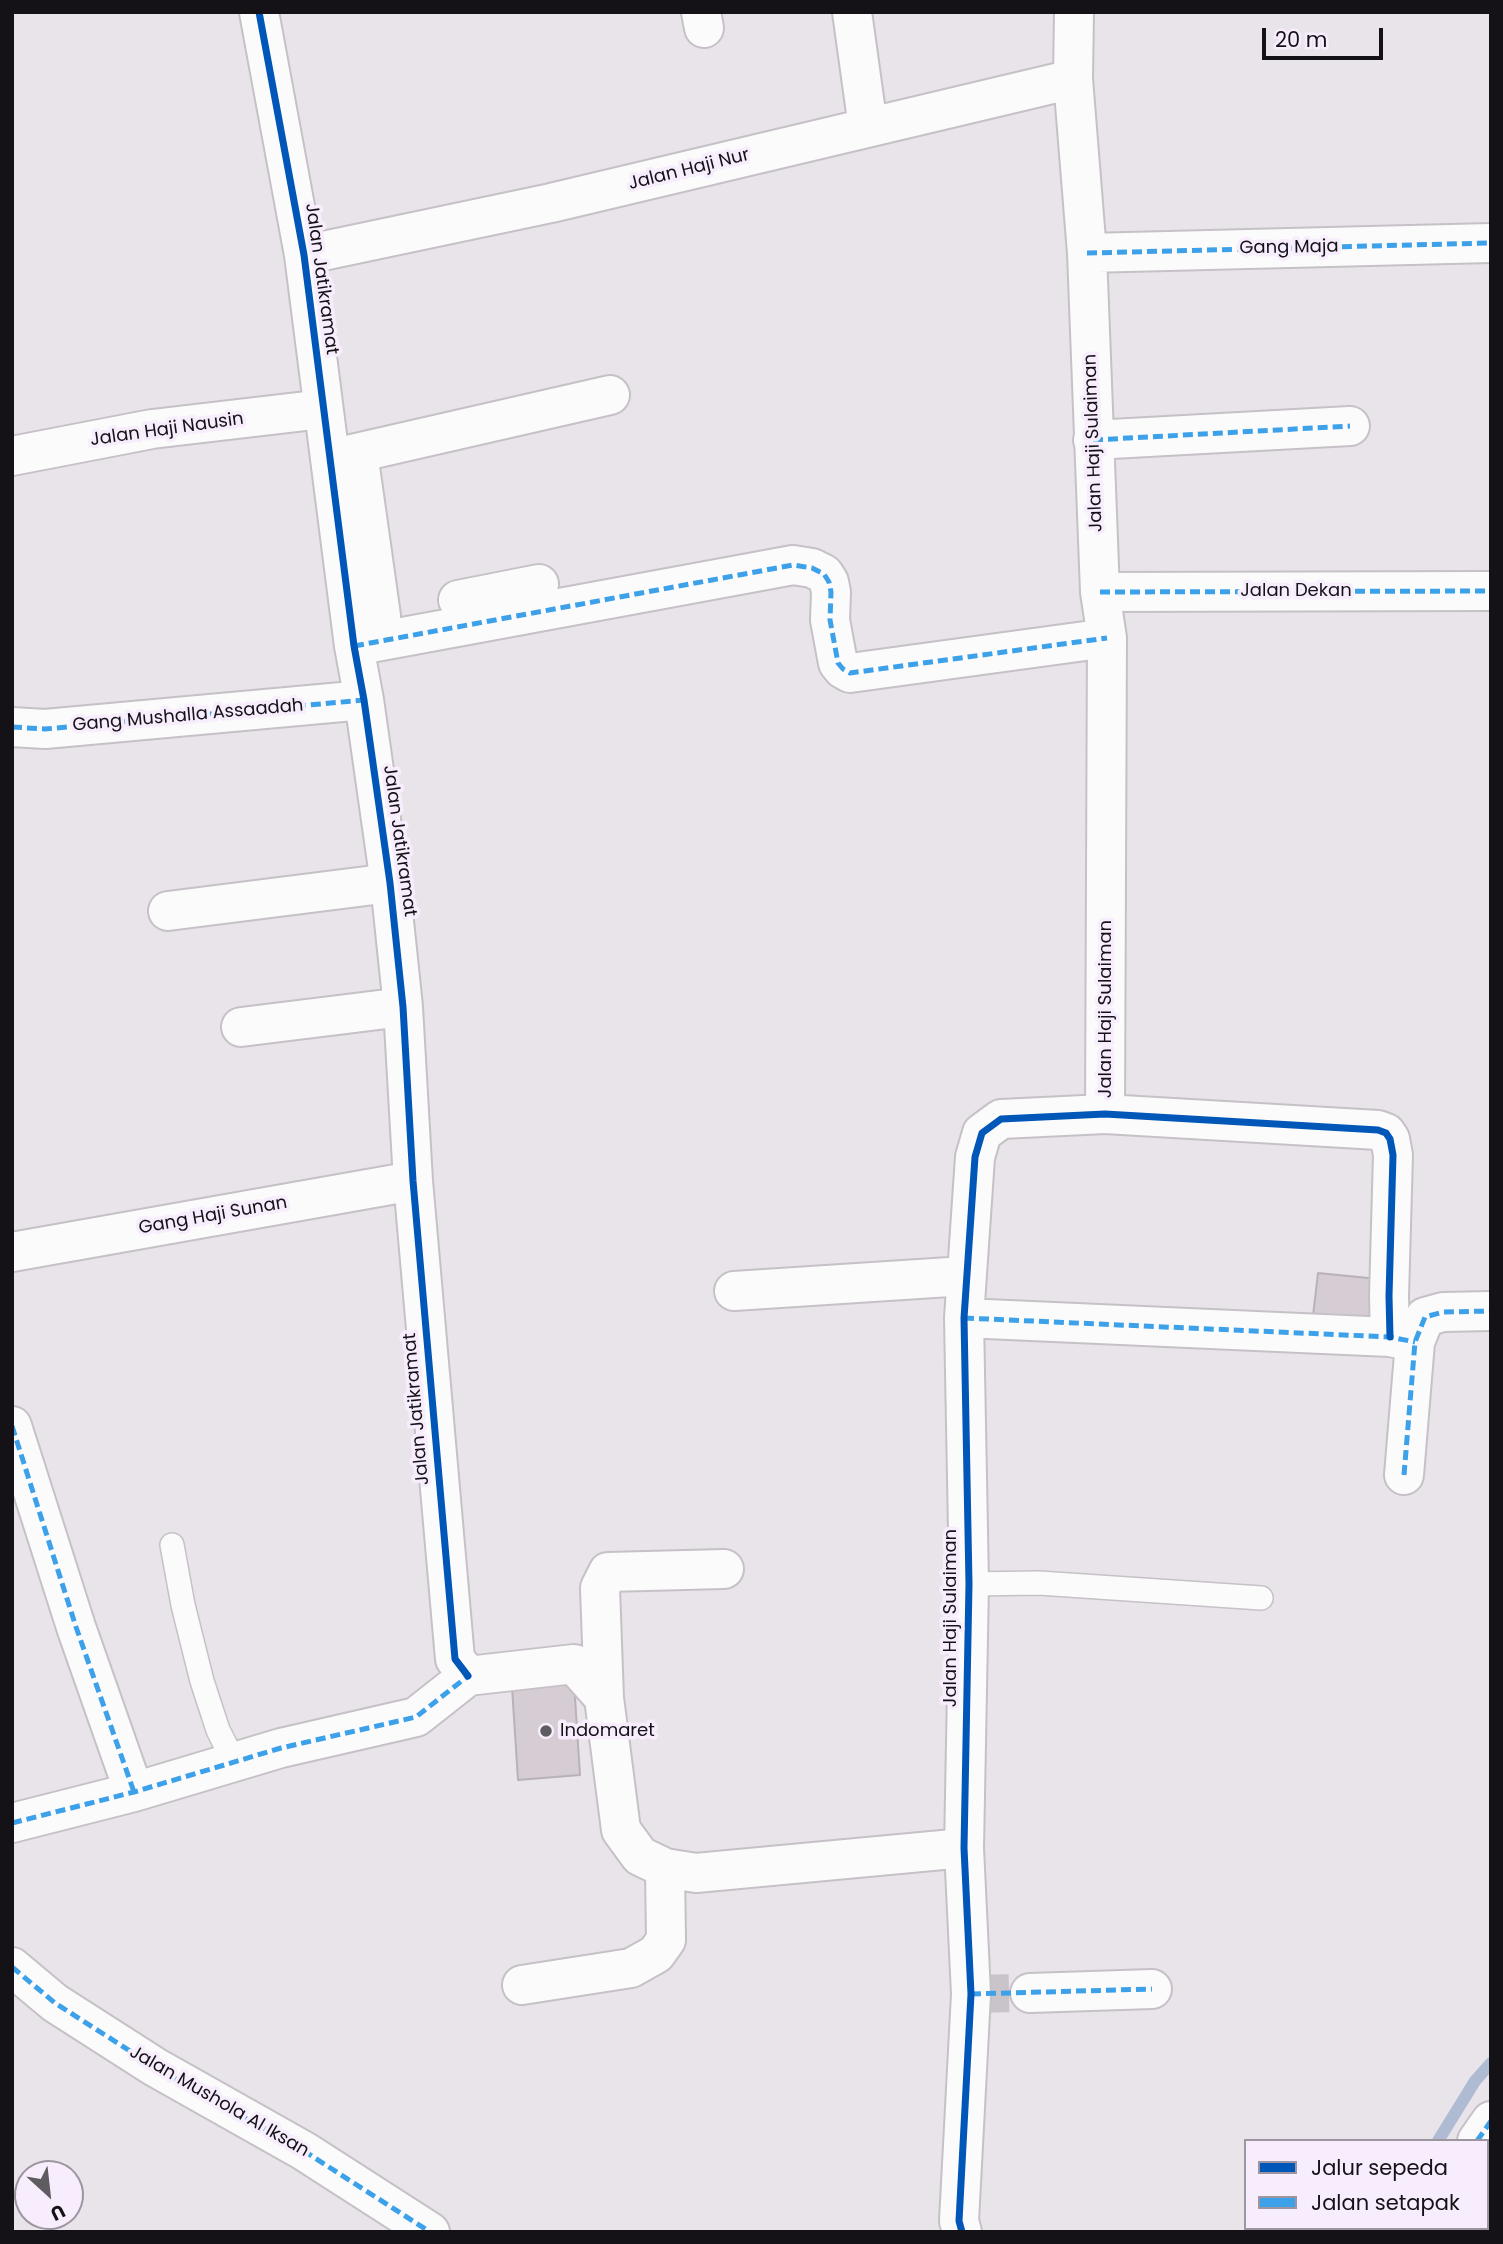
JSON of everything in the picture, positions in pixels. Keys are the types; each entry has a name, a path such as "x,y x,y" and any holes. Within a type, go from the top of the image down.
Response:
{"street":[{"name":"Jalan Jatikramat","path":"259,12 304,255 323,409 344,456 362,628 364,700 390,883 403,1007 413,1181 455,1659 468,1676"},
{"path":"852,12 868,127"},
{"name":"Jalan Haji Sulaiman","path":"962,2232 959,2221 971,1994 964,1848 969,1584 964,1318 975,1157 982,1133 1001,1119 1105,1114 1107,638 1100,592 1087,253 1073,79 1074,12"},
{"name":"Jalan Haji Nur","path":"304,255 551,204 1073,79"},
{"name":"Gang Maja","path":"1087,253 1491,243"},
{"path":"344,456 610,395"},
{"name":"Jalan Haji Nausin","path":"12,456 152,429 323,409"},
{"path":"1093,440 1350,426"},
{"path":"362,628 793,565 824,573 829,582 830,620 838,663 850,673 1107,638"},
{"path":"362,628 538,584"},
{"name":"Jalan Dekan","path":"1100,592 1491,591"},
{"name":"Gang Mushalla Assaadah","path":"12,727 45,729 364,700"},
{"path":"168,911 390,883"},
{"path":"241,1027 403,1007"},
{"path":"1105,1114 1378,1130 1391,1139 1393,1155 1389,1296 1403,1340 1404,1475"},
{"name":"Gang Haji Sunan","path":"12,1252 413,1181"},
{"path":"734,1291 965,1276"},
{"path":"964,1318 1403,1340 1425,1317 1443,1312 1491,1311"},
{"path":"12,1426 76,1627 134,1792"},
{"path":"724,1569 608,1572 600,1588 604,1698 621,1830 640,1856 665,1868 696,1873 964,1848"},
{"path":"12,1823 134,1792 281,1748 416,1717 468,1676 574,1664 604,1698"},
{"path":"522,1984 631,1968 656,1954 666,1940 665,1868"},
{"name":"Jalan Mushola Al Iksan","path":"12,1967 55,2003 155,2067 304,2151 430,2232"},
{"path":"1030,1993 1152,1989"},
{"path":"1478,2139 1491,2121"}],"lane":[{"path":"172,1545 183,1605 202,1681 218,1730 233,1762"},
{"path":"969,1584 1039,1583 1261,1598"}],"building":[{"path":"1318,1273 1378,1279 1374,1322 1313,1316"},
{"name":"Indomaret","path":"574,1682 580,1775 518,1780 512,1687"}],"waterway":[{"path":"1439,2139 1475,2081 1491,2063"}],"tunnel":[{"path":"971,1994 1030,1993"}],"marked path":[{"path":"1087,253 1491,243"},
{"path":"1093,440 1350,426"},
{"path":"354,646 793,565 812,568 824,574 829,582 830,620 838,663 850,673 1107,638"},
{"path":"1100,592 1491,591"},
{"path":"12,727 45,729 364,700"},
{"path":"1404,1475 1415,1342 1425,1317 1443,1312 1491,1311"},
{"path":"964,1318 1390,1337 1415,1342"},
{"path":"12,1426 76,1627 134,1792"},
{"path":"12,1823 134,1792 281,1748 416,1717 468,1676"},
{"path":"12,1967 55,2003 155,2067 304,2151 430,2232"},
{"path":"971,1994 1152,1989"},
{"path":"1478,2139 1491,2121"}],"cycle path":[{"path":"259,12 304,255 354,646 390,883 403,1007 413,1181 455,1659 468,1676"},
{"path":"962,2232 959,2221 971,1994 964,1848 969,1584 964,1318 975,1157 982,1133 1001,1119 1105,1114 1378,1130 1386,1133 1393,1155 1390,1337"}],"place":[{"name":"Indomaret","path":"546,1731"}]}
